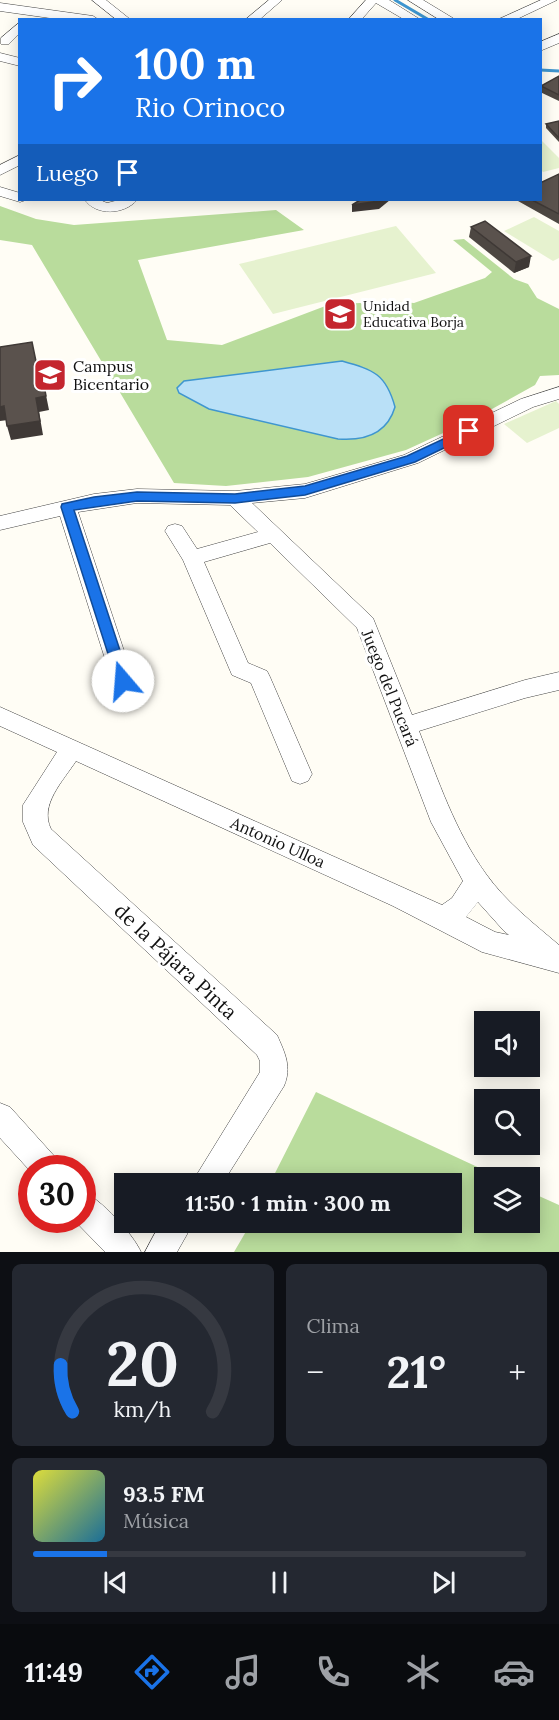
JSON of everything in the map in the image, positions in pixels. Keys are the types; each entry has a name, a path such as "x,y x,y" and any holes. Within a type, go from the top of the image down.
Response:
{"street":[{"path":"97,0 122,18"},
{"path":"254,18 276,0"},
{"path":"356,18 372,0"},
{"path":"380,0 412,18"},
{"path":"414,0 446,18"},
{"path":"427,7 446,0"},
{"path":"508,18 551,0"},
{"path":"0,7 29,16 61,18"},
{"path":"5,41 18,28"},
{"path":"542,46 559,38"},
{"path":"0,57 18,62"},
{"path":"0,171 18,160"},
{"path":"0,191 18,197"},
{"path":"94,201 98,206 107,208 116,207 128,201"},
{"path":"0,522 94,501 137,496 235,498 305,491 411,459 527,403 559,393"},
{"name":"Juego del Pucará","path":"235,498 366,624 442,822 477,882 513,923 559,961"},
{"path":"67,507 123,681"},
{"path":"175,531 192,558 240,669 259,677 300,774"},
{"path":"192,558 273,535"},
{"path":"406,726 525,689 559,681"},
{"name":"Antonio Ulloa","path":"0,716 392,894 491,943 559,961"},
{"name":"de la Pájara Pinta","path":"71,749 35,804 35,822 42,837 267,1045 274,1060 274,1076 212,1173"},
{"path":"443,920 461,906 477,882"},
{"path":"0,1118 34,1155"},
{"path":"96,1221 126,1252"},
{"path":"160,1252 172,1233"}],"green space":[{"path":"542,141 559,158 559,168 543,172"},
{"path":"0,206 36,219 74,225 276,210 304,230 138,260 167,340 222,345 328,305 391,301 414,303 485,278 492,272 453,240 464,239 514,279 528,284 537,298 559,309 559,375 540,376 535,385 474,419 406,450 308,477 226,486 174,483 32,245 0,240"},
{"path":"534,217 559,231 559,258 553,261 504,231"},
{"path":"396,226 436,273 273,314 239,264"},
{"path":"556,401 559,404 559,428 527,443 504,424"},
{"path":"316,1092 477,1167 474,1167 474,1233 540,1233 540,1196 559,1205 559,1252 234,1252 245,1233 462,1233 462,1173 275,1173"}],"water":[{"path":"342,361 363,367 383,380 395,407 380,430 357,439 338,439 209,409 179,393 177,388 184,381"}],"building":[{"path":"559,76 559,95 542,86"},
{"path":"559,121 559,138 546,124"},
{"path":"559,174 559,214 534,201 542,201 542,182"},
{"path":"358,201 379,201 352,205"},
{"path":"485,221 531,256 516,262 471,227"},
{"path":"32,342 40,381 43,380 46,396 36,398 40,421 7,426 4,406 0,407 0,347"}],"waterway":[{"path":"395,0 426,18"},
{"path":"542,70 559,71"}],"place":[{"name":"Unidad Educativa Borja","path":"340,314"},
{"name":"Campus Bicentario","path":"50,375"}],"route":[{"path":"123,681 67,507 137,496 235,498 305,491 411,459 469,431"}]}
